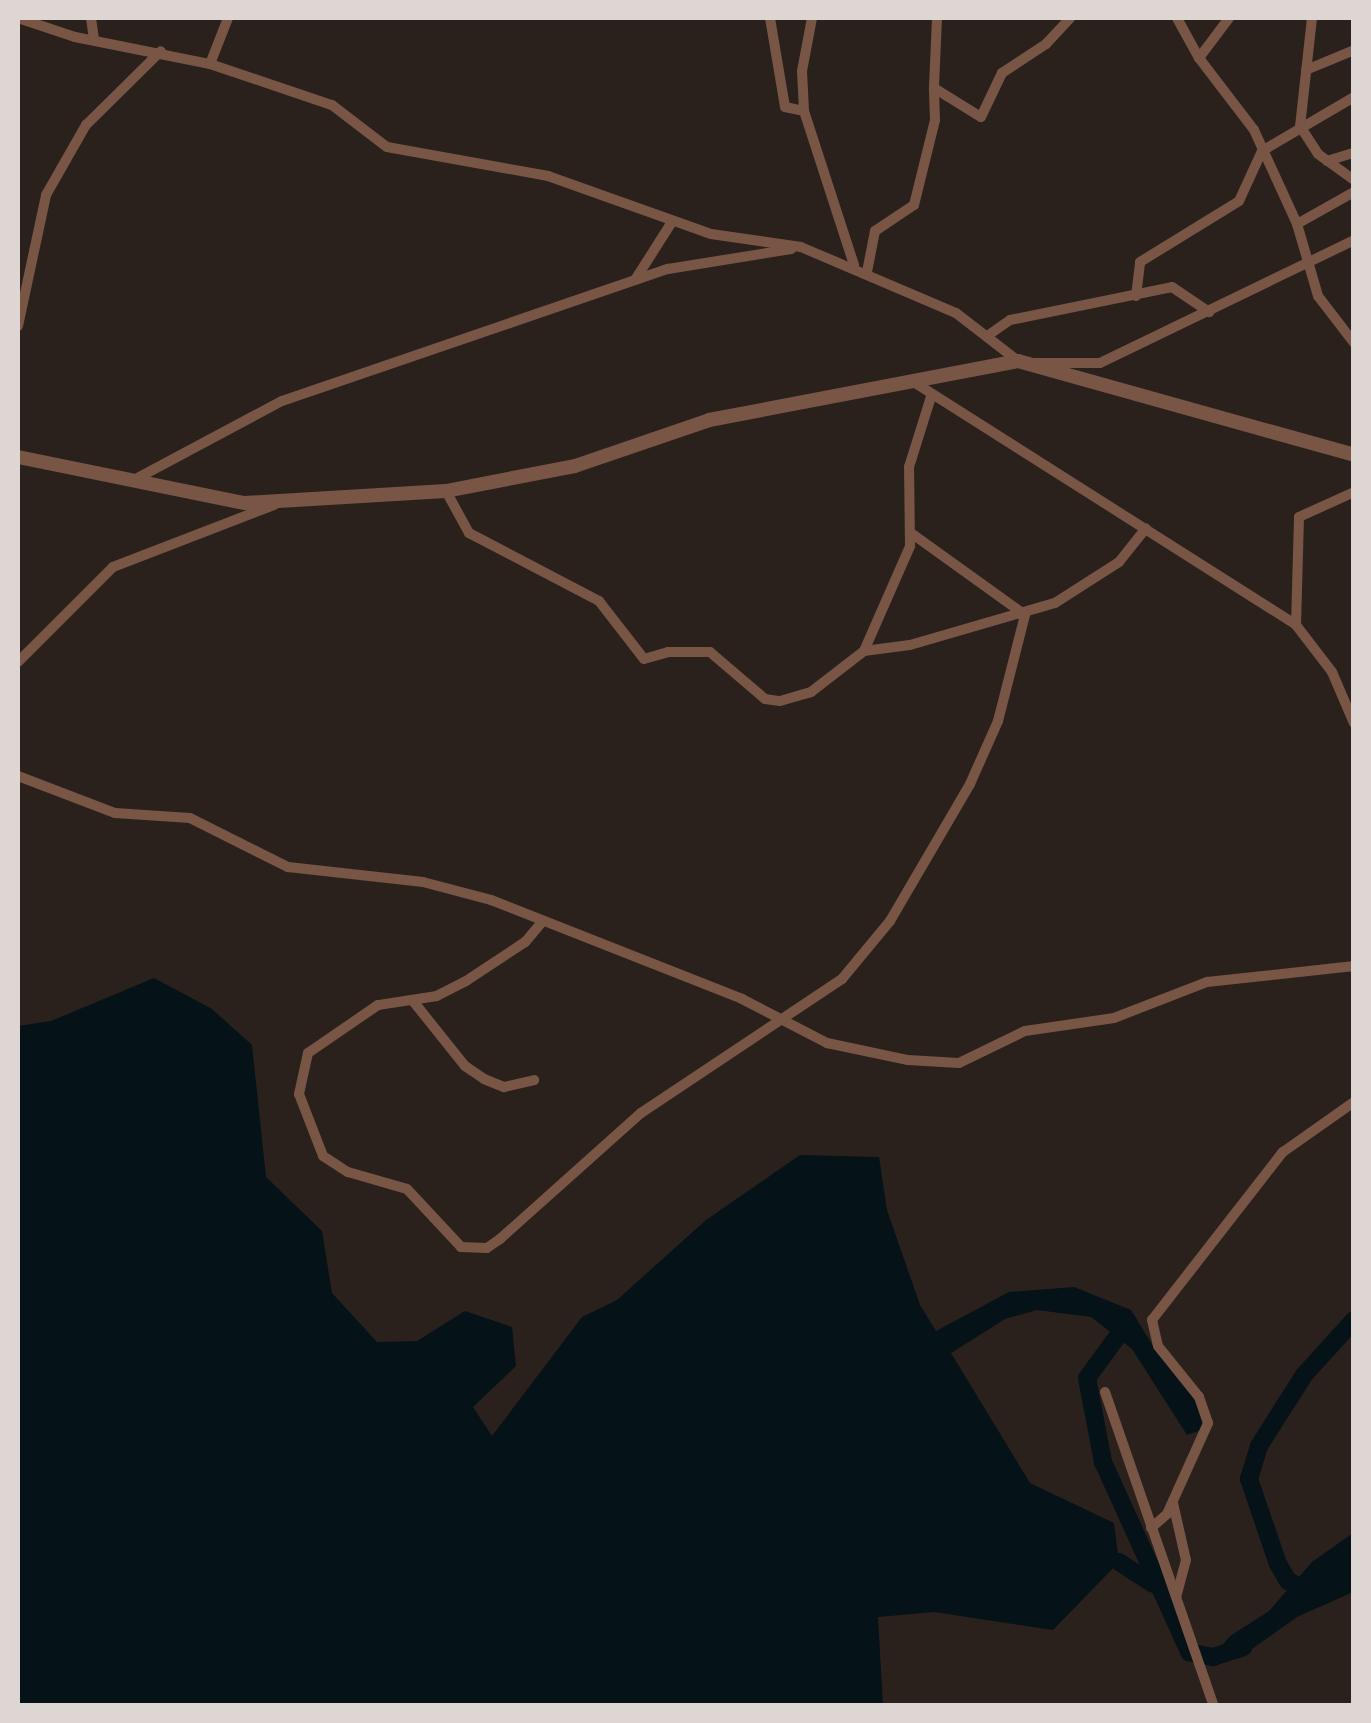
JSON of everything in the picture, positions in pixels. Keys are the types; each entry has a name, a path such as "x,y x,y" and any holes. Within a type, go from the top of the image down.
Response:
{"street":[{"path":"18,18 94,40 210,64 332,105 387,147 548,176 672,222 801,247 854,265 990,334 1022,362 1354,455"},
{"path":"92,18 94,40"},
{"path":"210,64 228,18"},
{"path":"770,18 785,107 804,111"},
{"path":"812,18 802,72 804,111 854,265"},
{"path":"867,272 870,238 914,205 935,120 937,18"},
{"path":"934,88 981,116 1002,73 1046,44 1070,18"},
{"path":"1177,18 1199,58 1254,130 1297,224 1320,301 1354,343"},
{"path":"1199,58 1229,18"},
{"path":"1312,18 1300,126 1327,161 1354,180"},
{"path":"1306,70 1354,50"},
{"path":"18,326 46,195 86,125 161,52"},
{"path":"1136,296 1140,262 1238,202 1262,151 1354,96"},
{"path":"1327,161 1354,153"},
{"path":"1297,224 1354,192"},
{"path":"634,281 672,222"},
{"path":"18,456 131,482 275,504 446,491 576,466 708,420 1022,362 1091,365 1354,240"},
{"path":"131,482 282,402 668,268 801,247"},
{"path":"990,334 1010,320 1172,287 1188,292 1209,312"},
{"path":"912,381 931,397 991,426 1296,625 1332,672 1354,724"},
{"path":"864,651 912,533 909,467 931,397"},
{"path":"446,491 469,533 600,601 644,659 668,652 710,652 765,699 780,701 811,692 864,651 1025,615 1119,562 1146,528"},
{"path":"1296,625 1294,531 1300,517 1354,492"},
{"path":"18,662 113,567 275,504"},
{"path":"912,533 1025,615"},
{"path":"542,922 524,942 466,981 412,1000 378,1004 308,1054 299,1094 330,1164 407,1188 461,1247 470,1249 500,1239 641,1113 842,979 929,860 998,720 1025,615"},
{"path":"18,776 115,813 190,818 288,868 423,882 542,922 853,1052 959,1063 1025,1031 1114,1018 1206,982 1354,966"},
{"path":"412,1000 474,1072 499,1087 534,1080"},
{"path":"1150,1528 1173,1502 1208,1423 1199,1397 1158,1346 1152,1320 1283,1152 1354,1102"},
{"path":"1105,1392 1214,1706"},
{"path":"1173,1502 1186,1560 1176,1597"}],"shaded area":[{"path":"154,978 212,1009 252,1045 266,1177 322,1231 332,1293 377,1342 417,1341 465,1311 512,1327 516,1366 473,1407 492,1436 582,1317 617,1300 706,1220 800,1155 879,1157 887,1210 920,1305 936,1331 1009,1292 1074,1287 1131,1310 1158,1354 1191,1389 1204,1414 1204,1429 1187,1435 1132,1349 1091,1317 1037,1310 1005,1319 951,1353 1030,1483 1114,1523 1119,1562 1053,1630 934,1612 878,1617 883,1705 18,1705 18,1026 51,1021"},
{"path":"1353,1533 1353,1592 1297,1617 1245,1654 1226,1659 1220,1648 1230,1636 1269,1611 1312,1562"}],"waterway":[{"path":"1316,1595 1288,1581 1278,1564 1249,1479 1259,1446 1304,1375 1354,1320"},
{"path":"1128,1322 1087,1378 1103,1462 1189,1652 1213,1657 1243,1647"},
{"path":"1119,1562 1153,1584"}]}
